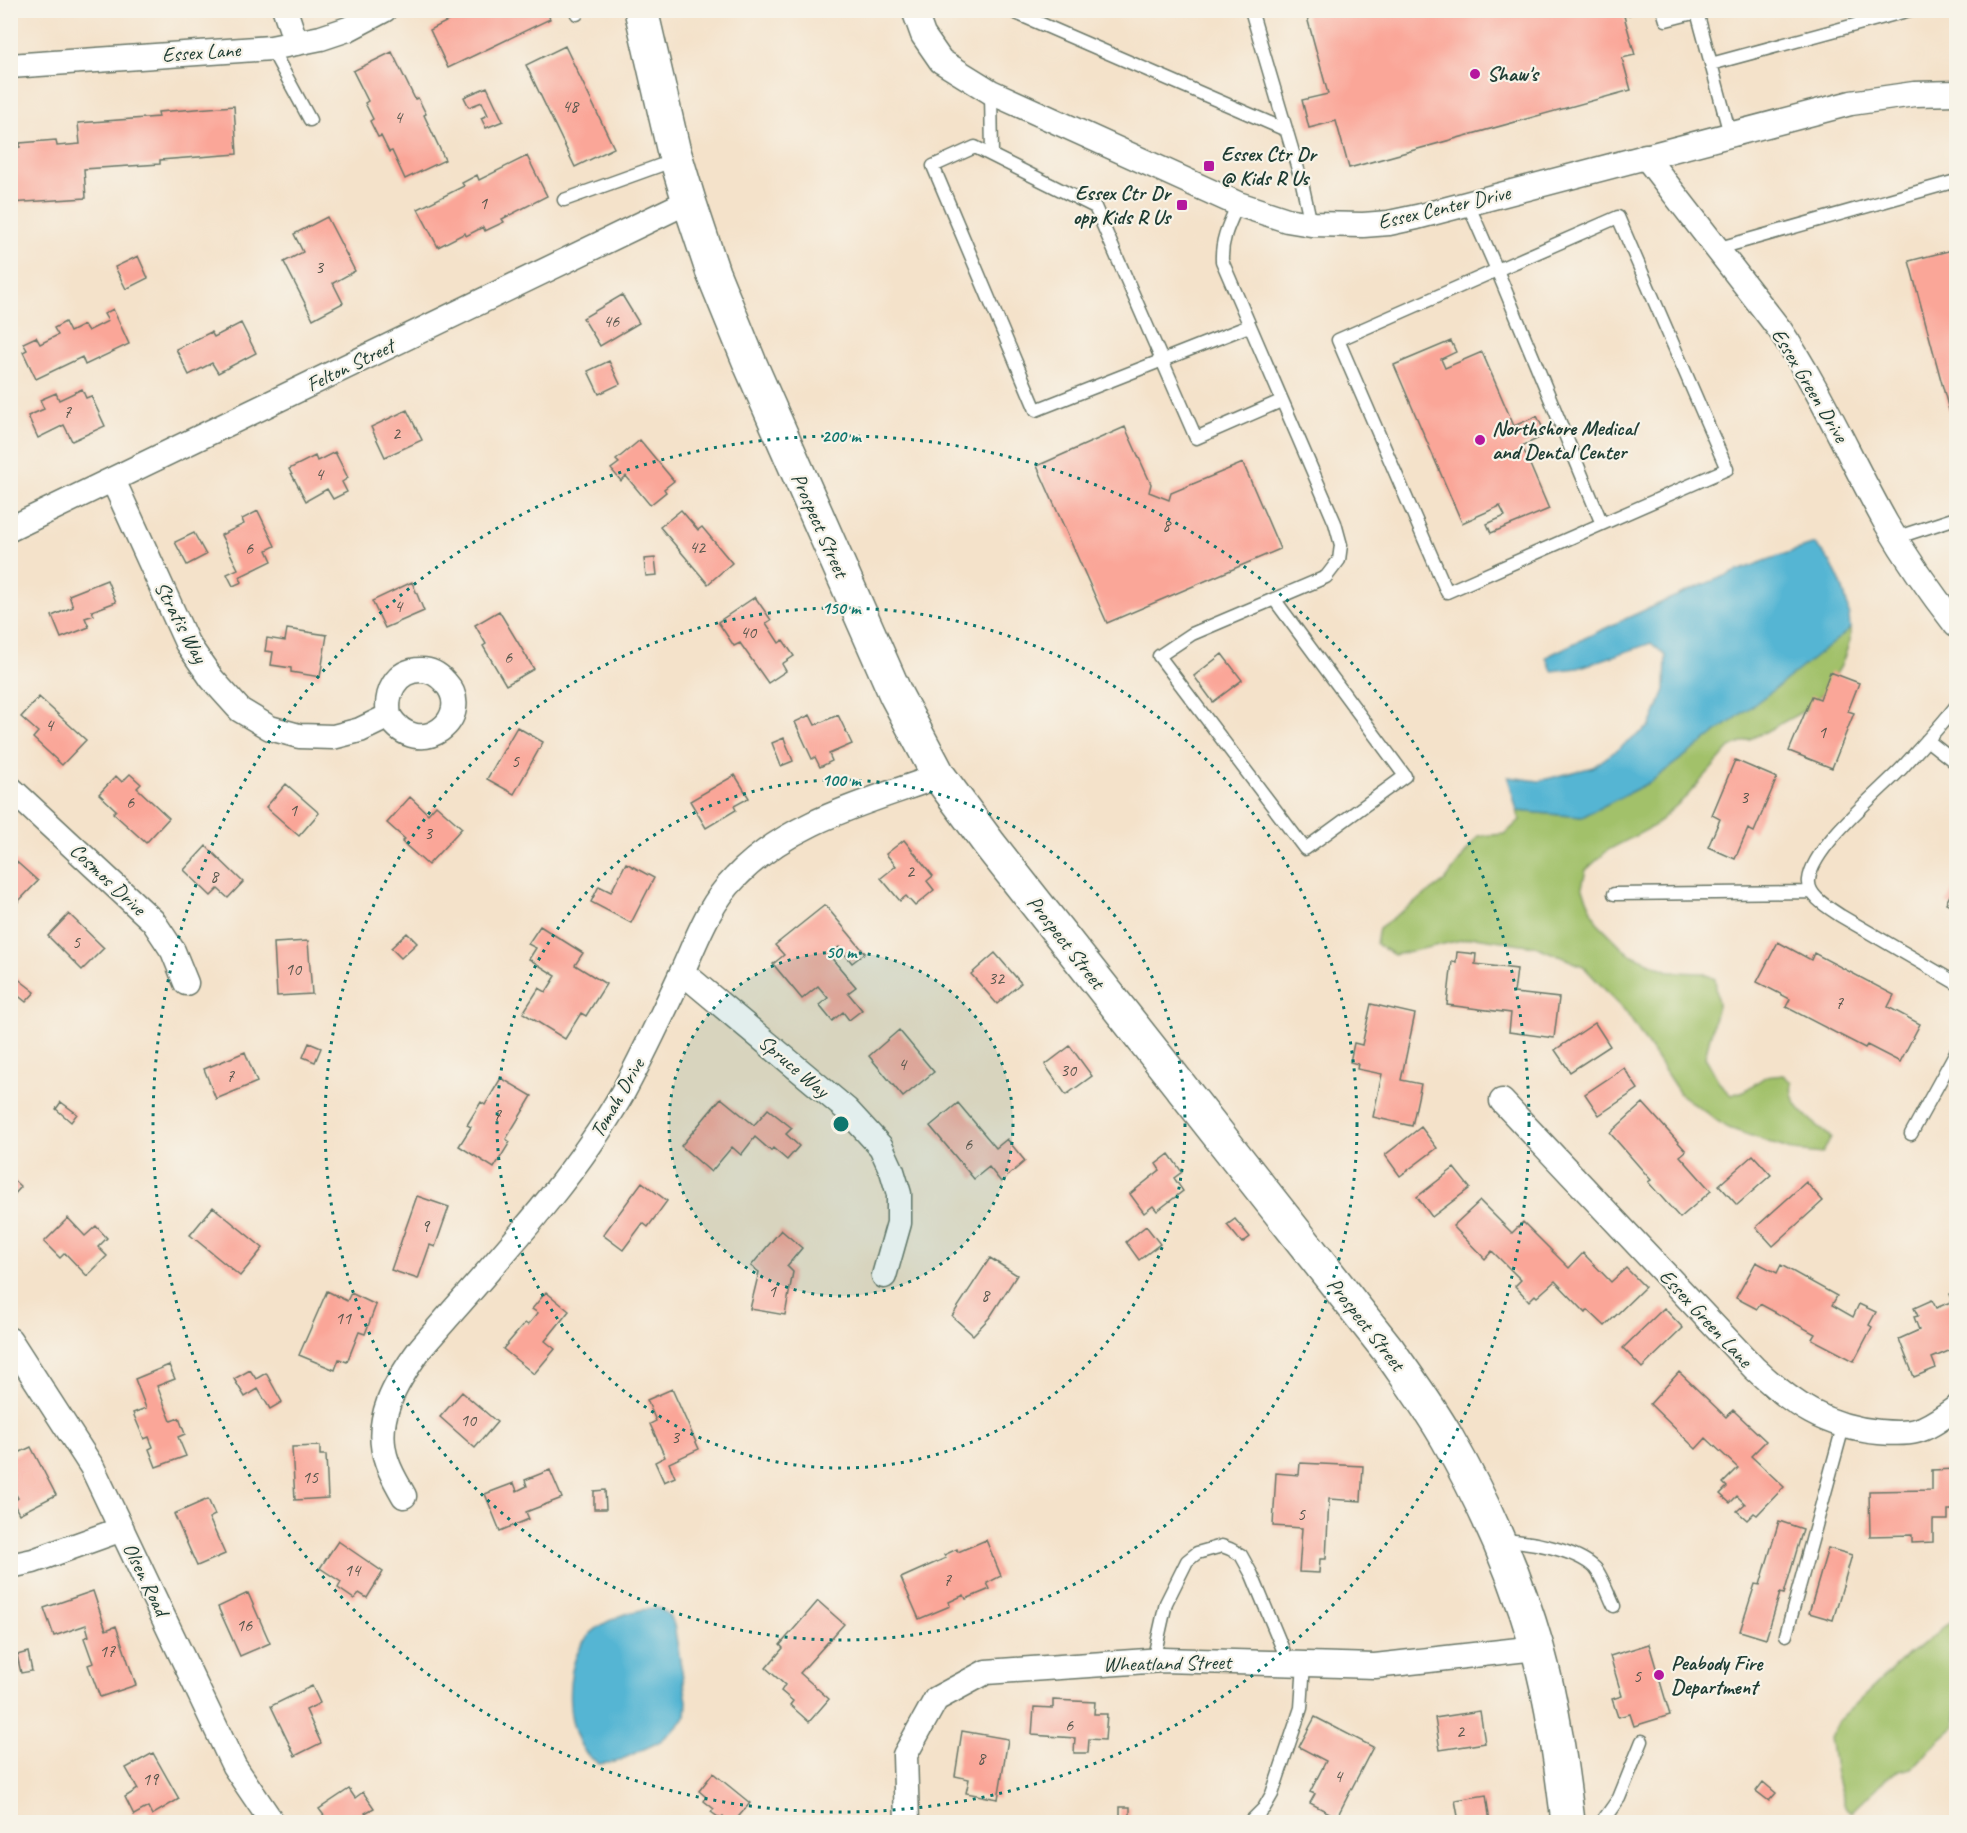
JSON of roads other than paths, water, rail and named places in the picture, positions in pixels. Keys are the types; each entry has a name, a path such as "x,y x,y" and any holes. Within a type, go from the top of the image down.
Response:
{"street":[{"path":"285,10 296,43"},
{"name":"Essex Lane","path":"10,66 271,48 321,38 348,29 384,10"},
{"name":"Prospect Street","path":"641,10 676,159 717,283 785,448 896,695 939,776 990,845 1389,1351 1446,1436 1470,1480 1497,1539 1537,1648 1550,1702 1568,1822"},
{"name":"Essex Center Drive","path":"914,10 923,34 941,61 991,92 1238,204 1287,220 1311,224 1389,223 1851,103 1914,94 1956,93"},
{"name":"Essex Green Drive","path":"1645,156 1800,360 1895,538 1956,626"},
{"name":"Felton Street","path":"10,529 689,201"},
{"name":"Stratis Way","path":"112,480 187,643 212,679 240,710 270,728 299,736 333,737 360,730 389,716"},
{"name":"Tomah Drive","path":"404,1496 387,1462 382,1444 383,1421 389,1400 400,1377 420,1349 565,1179 595,1138 622,1094 717,900 734,878 788,836 825,817 939,776"},
{"name":"Cosmos Drive","path":"10,788 153,921 173,951 186,983"},
{"name":"Spruce Way","path":"682,972 846,1109 881,1147 899,1194 899,1224 884,1276"},
{"name":"Essex Green Lane","path":"1502,1101 1780,1393 1803,1408 1843,1427 1889,1433 1916,1431 1956,1408"},
{"name":"Olsen Road","path":"10,1340 92,1467 234,1766 272,1822"},
{"path":"10,1566 33,1561 122,1529"},
{"name":"Wheatland Street","path":"907,1822 905,1755 936,1699 986,1672 1153,1661 1375,1666 1537,1648"}],"lane":[{"path":"1009,10 1286,130"},
{"path":"1251,10 1302,183 1311,224"},
{"path":"1664,10 1666,21 1697,12 1730,134"},
{"path":"1711,63 1910,10"},
{"path":"271,48 310,120"},
{"path":"991,92 992,155"},
{"path":"1249,326 1163,360 1036,410 933,166 975,147 1095,207 1163,360 1196,438 1281,401"},
{"path":"564,200 676,159"},
{"path":"1716,249 1956,181"},
{"path":"1238,204 1221,246 1222,261 1335,523 1341,545 1339,560 1326,577 1274,599 1192,634 1159,656 1305,849 1405,776 1274,599"},
{"path":"1468,204 1602,524"},
{"path":"1618,217 1727,469 1447,592 1338,340 1497,270 1618,217"},
{"path":"1895,538 1956,518"},
{"path":"1956,706 1927,740 1828,842 1815,862 1809,881 1811,892 1823,904 1956,983"},
{"path":"1927,740 1956,763"},
{"path":"1614,894 1811,892"},
{"path":"1911,1134 1956,1052"},
{"path":"1786,1635 1843,1427"},
{"path":"1497,1539 1527,1541 1572,1554 1595,1569 1614,1606"},
{"path":"1153,1661 1166,1603 1187,1561 1197,1553 1222,1546 1241,1555 1297,1664 1301,1708 1272,1794 1264,1808 1250,1822"},
{"path":"1602,1822 1619,1798 1642,1741"}],"water":[{"path":"1815,544 1830,562 1841,583 1845,594 1850,629 1780,685 1650,782 1582,817 1517,811 1508,777 1539,781 1593,767 1650,726 1665,690 1666,656 1651,643 1578,668 1552,671 1546,657 1678,595 1780,555"},
{"path":"658,1608 668,1614 674,1625 687,1701 686,1717 659,1742 616,1762 599,1764 586,1754 578,1740 571,1712 570,1682 577,1653 591,1634 608,1622 628,1613"}],"place":[{"name":"Shaw's","path":"1475,74"},
{"name":"Essex Ctr Dr @ Kids R Us","path":"1209,166"},
{"name":"Essex Ctr Dr opp Kids R Us","path":"1182,205"},
{"name":"Northshore Medical and Dental Center","path":"1480,440"},
{"name":"Peabody Fire Department","path":"1659,1675"}]}
